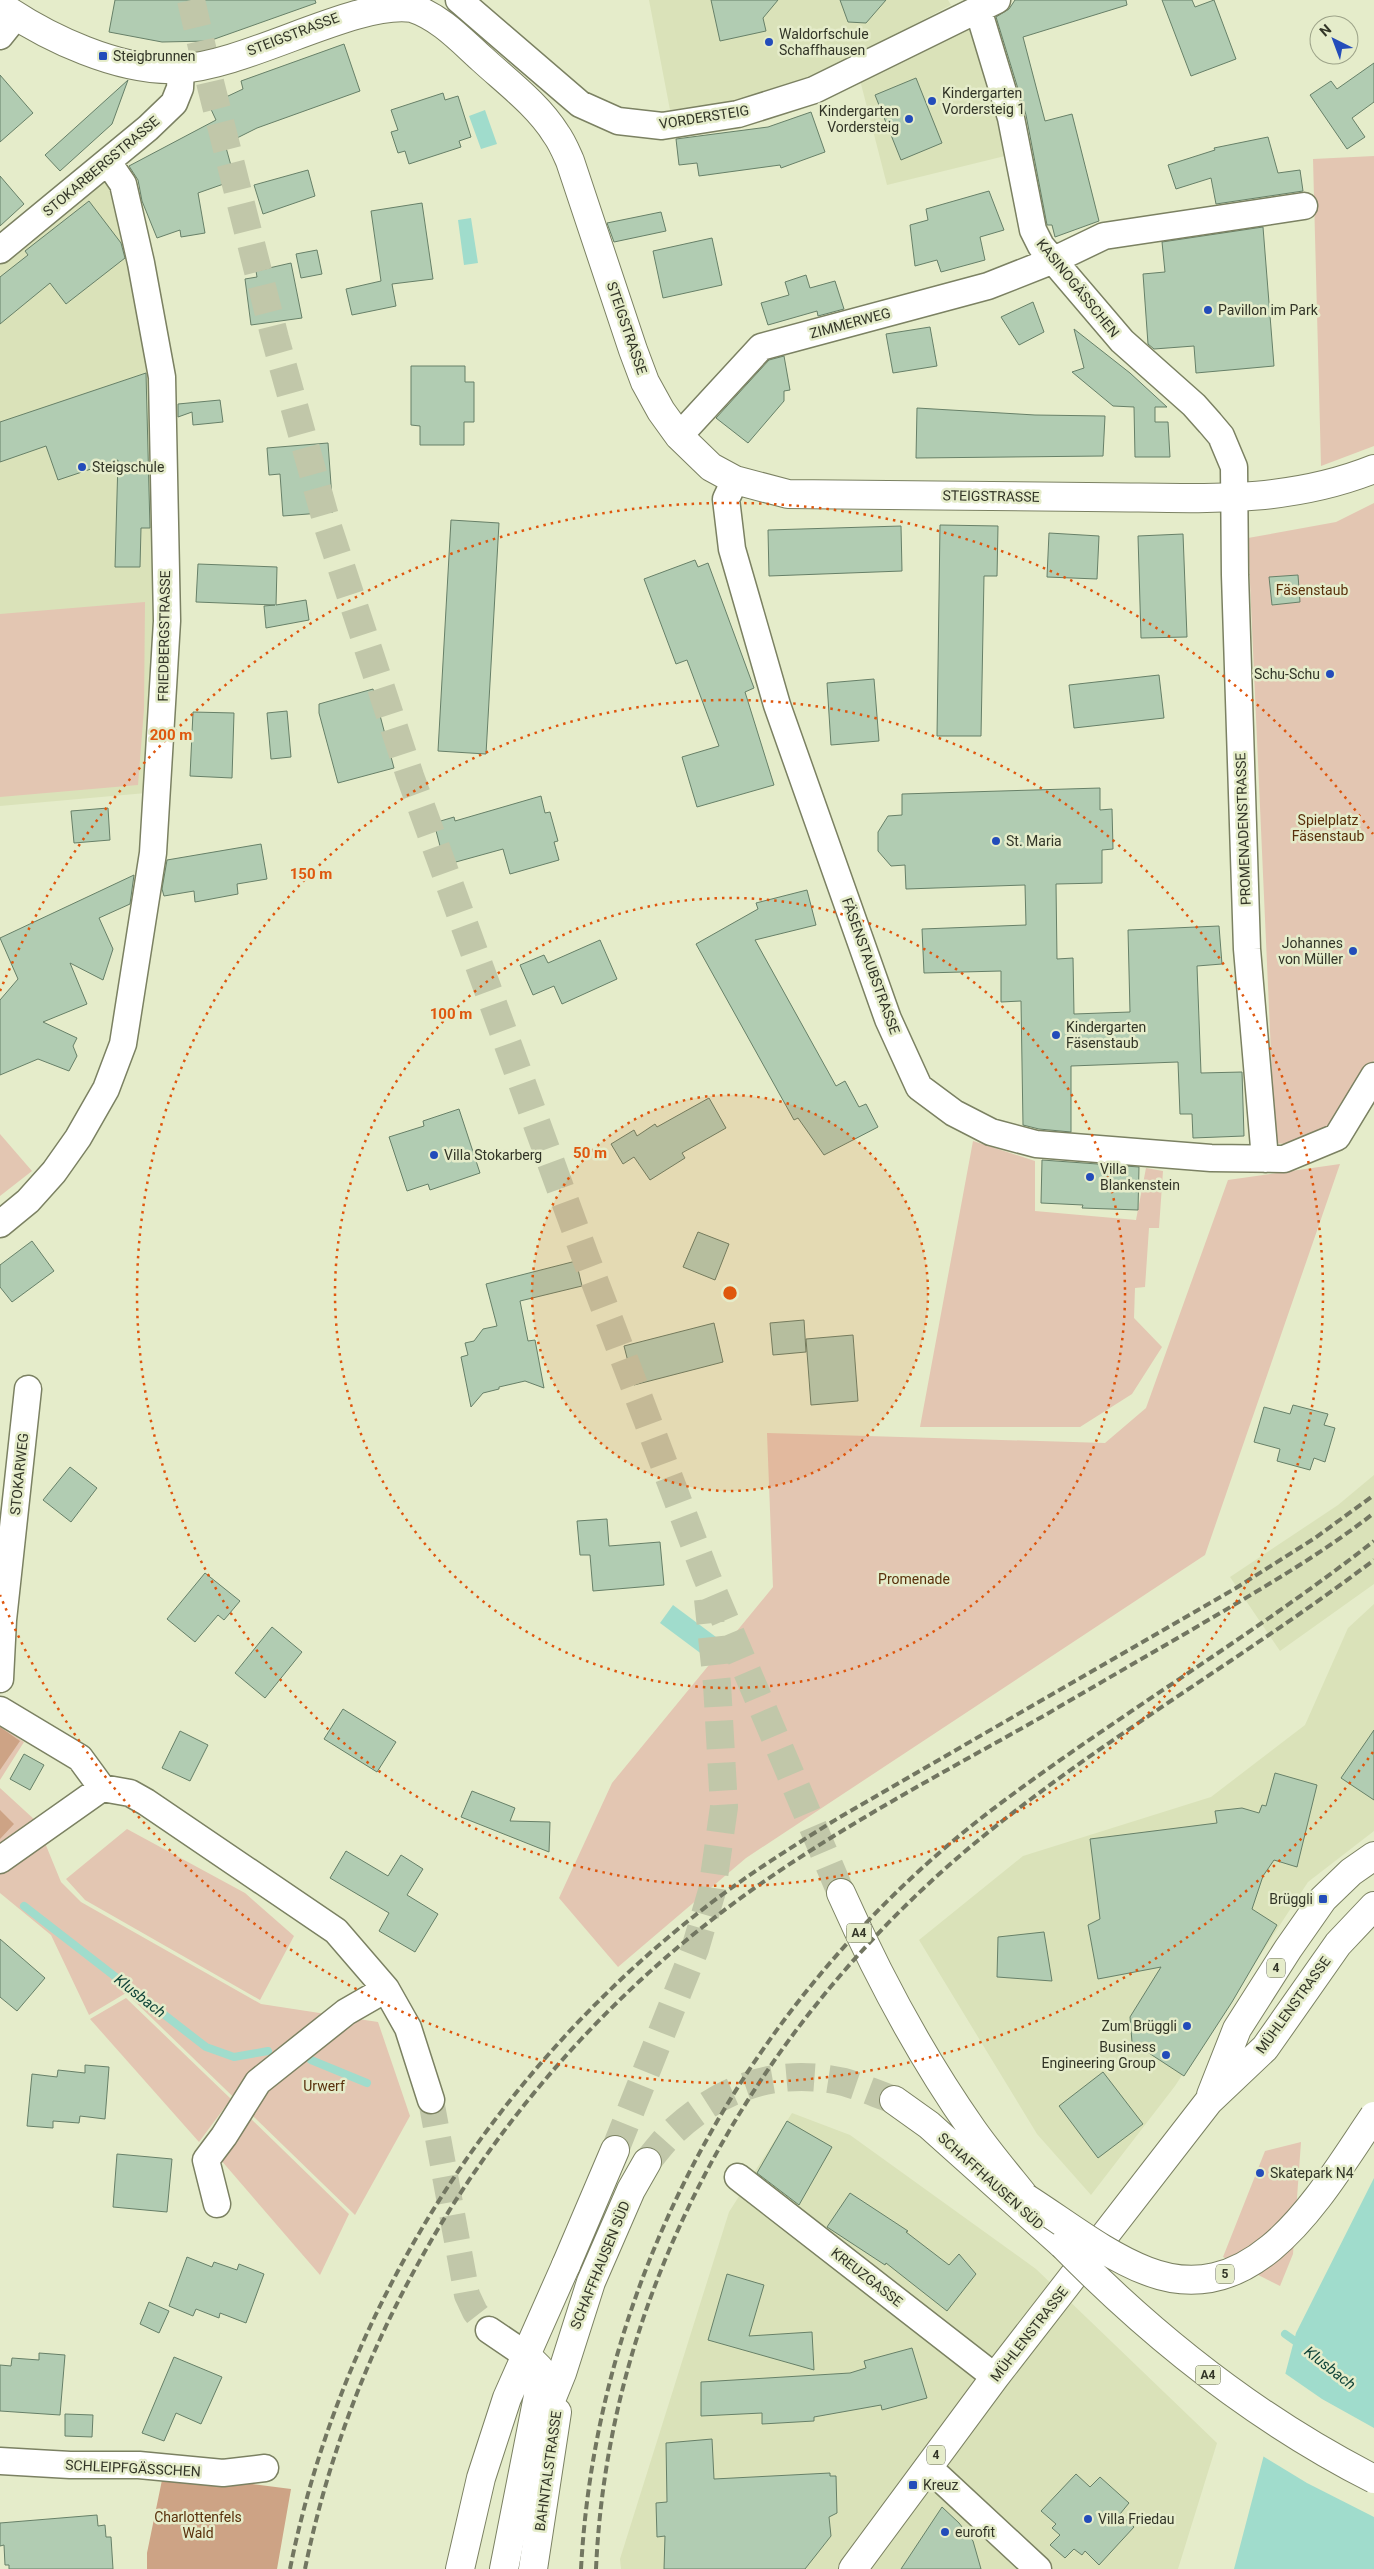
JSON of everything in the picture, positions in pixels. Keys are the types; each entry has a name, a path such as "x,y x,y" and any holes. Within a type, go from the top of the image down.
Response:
{"main road":[{"name":"STEIGSTRASSE","path":"5,19 103,56 160,69 181,69 231,58 354,10 381,4 416,4 462,41 534,107 556,133 570,160 645,382 661,411 679,436 711,467 735,480 788,494 1236,499 1312,489 1342,482 1374,469"},
{"name":"MÜHLENSTRASSE","path":"1209,2101 1237,2029 1288,1949 1323,1899 1351,1872 1374,1856"},
{"name":"A4","path":"841,1893 878,1974 927,2061 1017,2194 1063,2245 1122,2304 1201,2369 1269,2419 1374,2479"},
{"name":"MÜHLENSTRASSE","path":"853,2569 995,2377 1209,2101 1265,2048 1338,1944 1374,1906"},
{"name":"SCHAFFHAUSEN SÜD","path":"894,2100 1017,2194"},
{"name":"5","path":"1017,2194 1125,2261 1146,2271 1172,2278 1215,2276 1252,2262 1283,2238 1308,2210 1374,2116"},
{"path":"460,2569 481,2478 507,2398 615,2150"},
{"name":"SCHAFFHAUSEN SÜD","path":"562,2373 591,2282 631,2190 647,2162"},
{"path":"504,2569 526,2462 541,2375 536,2363 526,2355"},
{"path":"526,2462 562,2373"},
{"name":"BAHNTALSTRASSE","path":"533,2569 562,2373"}],"street":[{"name":"VORDERSTEIG","path":"459,0 580,104 618,121 662,126 738,114 814,90 988,4"},
{"name":"KASINOGÄSSCHEN","path":"988,4 1033,230 1041,246 1122,342 1194,405 1220,436 1234,467 1236,499"},
{"name":"STOKARBERGSTRASSE","path":"0,250 108,162 174,103 180,88 181,69"},
{"name":"FRIEDBERGSTRASSE","path":"0,1224 28,1201 54,1172 78,1138 106,1089 123,1044 147,904 153,853 167,621 162,377 141,263 123,184 108,162"},
{"name":"ZIMMERWEG","path":"679,436 761,347 988,286 1054,260 1104,236 1304,206"},
{"name":"FÄSENSTAUBSTRASSE","path":"735,480 726,500 732,549 778,705 888,1018 919,1087 954,1114 991,1132 1036,1144 1211,1158 1275,1159"},
{"name":"PROMENADENSTRASSE","path":"1236,499 1235,575 1247,949 1275,1159"},
{"path":"1275,1159 1337,1136 1374,1076"},
{"name":"STOKARWEG","path":"0,1679 3,1620 28,1389"},
{"path":"0,1710 80,1758 102,1788 130,1793 146,1802 336,1930 386,1988 408,2028 431,2100"},
{"path":"0,1860 102,1788"},
{"path":"217,2204 206,2160 224,2136 258,2082 346,2012 386,1988"},
{"name":"KREUZGASSE","path":"738,2177 995,2377"},
{"path":"489,2330 526,2355"},
{"name":"SCHLEIPFGÄSSCHEN","path":"0,2461 70,2465 139,2465 223,2473 265,2468"},
{"path":"928,2467 1038,2569"}],"shaded area":[{"name":"Waldorfschule Schaffhausen","path":"649,0 948,0 951,5 812,79 736,101 670,110"},
{"name":"Kindergarten Vordersteig 1","path":"974,19 1009,155 887,185 860,80"},
{"name":"Steigschule","path":"108,162 141,263 167,621 146,793 0,806 0,250"},
{"path":"1374,1475 1374,1584 1280,1651 1230,1577 1338,1505"},
{"path":"1374,1604 1374,1831 1308,1882 1175,2086 1091,2195 1037,2134 919,1940 1023,1856 1211,1797 1305,1725 1348,1628"},
{"path":"792,2113 850,2135 1036,2269 1217,2443 1178,2569 621,2569 620,2559 729,2212"}],"green space":[{"path":"1374,156 1374,446 1321,466 1313,159"},
{"name":"Fäsenstaub","path":"1374,503 1374,1060 1331,1134 1305,1146 1275,1143 1248,538 1336,522"},
{"path":"145,602 144,709 138,785 0,797 0,614"},
{"path":"0,1134 32,1171 0,1196"},
{"path":"973,1141 1035,1161 1035,1211 1136,1220 1146,1168 1163,1171 1159,1228 1149,1228 1145,1287 1135,1288 1134,1318 1162,1347 1132,1394 1080,1427 920,1427"},
{"name":"Promenade","path":"1340,1164 1205,1555 746,1858 618,1967 559,1898 612,1783 773,1587 767,1433 1105,1443 1146,1408 1228,1180"},
{"path":"0,1726 24,1742 0,1780"},
{"path":"0,1727 20,1741 0,1770"},
{"name":"Urwerf","path":"0,1788 36,1821 61,1882 81,1902 261,2004 378,2022 410,2116 355,2215 126,1993 89,2015 51,1935 0,1893"},
{"path":"0,1810 14,1824 0,1839"},
{"path":"127,1829 245,1893 294,1936 260,2000 85,1900 66,1879"},
{"path":"126,1998 231,2099 199,2142 90,2019"},
{"path":"249,2117 349,2214 320,2275 220,2159"},
{"path":"1301,2142 1293,2254 1280,2286 1223,2257 1265,2151"},
{"name":"Charlottenfels Wald","path":"162,2480 245,2483 291,2489 277,2569 147,2569 147,2553"}],"water":[{"path":"485,110 497,144 481,149 469,116"},
{"path":"471,218 478,263 464,265 458,220"},
{"path":"673,1605 716,1637 703,1655 660,1623"},
{"path":"1374,2178 1374,2569 1234,2569 1296,2333"}],"pier":[{"path":"1283,2372 1322,2399 1374,2428 1374,2517 1307,2483 1261,2455"}],"building":[{"path":"115,0 315,0 316,3 209,41 162,42 109,32"},
{"path":"711,0 778,0 763,18 766,31 720,41"},
{"path":"840,0 886,0 866,23 848,22"},
{"path":"1015,0 1126,0 1127,5 1023,37 1045,121 1072,114 1099,221 1055,237 1052,225 1047,225 1026,115 996,17 1009,9"},
{"path":"1162,0 1192,0 1195,7 1214,0 1236,59 1191,76"},
{"path":"344,44 360,91 257,128 225,144 235,180 198,193 205,233 181,237 180,230 157,238 142,201 138,180 129,166 216,120 209,105 243,89 241,81"},
{"path":"1374,63 1374,102 1352,118 1365,137 1347,149 1310,95 1331,81 1337,89"},
{"path":"0,75 33,113 0,142"},
{"name":"Kindergarten Vordersteig","path":"916,78 942,143 901,160 875,95"},
{"path":"128,80 112,124 60,171 45,155"},
{"path":"443,93 445,100 458,96 471,137 459,141 461,147 409,164 405,151 398,153 391,132 398,130 391,110"},
{"path":"811,112 825,152 781,168 780,165 699,176 697,163 679,165 676,139 768,127"},
{"path":"1268,137 1278,173 1300,170 1303,191 1216,204 1211,178 1176,189 1168,165 1215,150 1214,148"},
{"path":"308,170 315,196 263,214 254,185"},
{"path":"0,176 24,204 0,226"},
{"path":"989,191 1004,230 980,237 985,260 941,272 937,260 915,266 910,225 928,220 926,209"},
{"path":"89,201 121,243 125,258 66,304 50,283 0,324 0,277 28,255 25,251"},
{"path":"422,203 433,279 392,284 396,306 352,315 346,289 381,281 371,211"},
{"path":"661,212 666,231 614,242 607,223"},
{"name":"Pavillon im Park","path":"1263,227 1274,366 1196,373 1194,346 1154,349 1148,344 1143,274 1165,272 1162,242"},
{"path":"712,238 722,285 663,298 653,251"},
{"path":"317,250 322,274 301,278 296,254"},
{"path":"291,263 302,318 251,325 245,279 257,277 256,271"},
{"path":"806,275 810,288 835,281 844,309 818,316 817,311 768,325 761,303 789,295 785,282"},
{"path":"1033,302 1044,332 1019,345 1001,317"},
{"path":"930,327 937,366 893,373 886,334"},
{"path":"1074,329 1130,373 1167,407 1155,407 1155,422 1168,422 1170,457 1135,457 1134,407 1113,406 1072,372 1084,368"},
{"path":"784,356 790,390 784,391 784,401 748,443 716,418 769,360"},
{"path":"411,366 465,366 465,382 474,382 474,422 464,422 464,445 420,445 420,426 411,425"},
{"path":"146,373 150,528 141,528 140,567 115,567 118,460 58,480 46,446 0,462 0,422"},
{"path":"220,400 223,422 193,425 192,412 178,417 178,404"},
{"path":"917,408 1035,415 1105,416 1103,456 916,458"},
{"path":"328,443 333,512 283,516 280,474 269,475 267,448"},
{"path":"451,520 499,523 486,754 438,751"},
{"path":"940,525 998,526 997,576 984,576 981,736 937,736"},
{"path":"901,526 902,571 769,576 768,530"},
{"path":"1049,533 1099,536 1097,579 1047,577"},
{"path":"1183,534 1187,637 1141,638 1138,536"},
{"path":"695,560 698,567 708,563 754,688 745,692 774,785 697,807 682,757 719,746 687,660 676,664 644,579"},
{"path":"198,564 277,567 276,605 306,600 309,620 266,628 264,606 275,605 196,602"},
{"path":"1298,575 1300,602 1272,605 1269,577"},
{"path":"1159,675 1164,718 1074,728 1069,685"},
{"path":"874,679 879,741 831,745 827,683"},
{"path":"373,689 394,768 338,783 319,713 319,704"},
{"path":"287,711 291,757 271,759 267,713"},
{"path":"193,712 234,713 232,778 190,776"},
{"path":"1100,788 1100,810 1112,809 1113,849 1102,850 1102,883 1056,884 1057,959 1073,958 1074,1014 1130,1012 1128,930 1219,926 1222,964 1197,966 1201,1073 1242,1072 1244,1136 1193,1138 1192,1114 1180,1114 1178,1062 1071,1066 1071,1132 1039,1129 1023,1125 1021,1001 1001,1002 1001,971 924,973 922,929 1026,925 1025,885 906,889 905,865 891,866 878,851 878,832 888,816 902,815 902,794"},
{"path":"541,796 545,813 550,812 558,841 554,842 559,860 510,874 503,849 445,865 434,823 454,817 455,821"},
{"path":"108,808 110,840 74,843 71,811"},
{"path":"261,844 267,879 237,884 238,894 195,902 194,891 164,896 162,889 167,860"},
{"path":"134,875 130,904 99,918 113,949 103,980 70,963 87,1004 43,1022 77,1038 73,1046 77,1056 69,1071 38,1059 0,1075 0,1000 18,979 0,938"},
{"path":"807,890 816,925 755,940 836,1086 845,1081 859,1107 866,1104 878,1127 824,1155 798,1118 794,1120 696,944 758,909 756,903"},
{"path":"600,940 617,979 562,1004 554,986 533,995 520,965 544,955 548,963"},
{"path":"709,1098 726,1128 682,1153 685,1158 650,1180 634,1157 623,1164 611,1144 634,1130 637,1136 655,1124 657,1127"},
{"name":"Villa Stokarberg","path":"459,1109 480,1173 430,1190 428,1184 407,1191 389,1137 424,1126 423,1121"},
{"name":"Villa Blankenstein","path":"1042,1160 1139,1167 1138,1210 1082,1208 1083,1205 1041,1203"},
{"path":"698,1232 729,1244 715,1280 683,1267"},
{"path":"32,1241 54,1271 12,1302 0,1287 0,1265"},
{"path":"576,1261 582,1286 520,1301 528,1341 535,1340 544,1388 525,1381 499,1387 499,1389 483,1393 471,1407 461,1357 468,1355 465,1343 474,1341 483,1329 497,1326 486,1284"},
{"path":"804,1320 806,1352 773,1355 770,1323"},
{"path":"714,1323 723,1362 634,1385 624,1346"},
{"path":"853,1335 858,1401 811,1405 806,1339"},
{"path":"1293,1405 1328,1414 1324,1425 1335,1428 1325,1462 1314,1458 1310,1470 1277,1461 1280,1449 1254,1442 1264,1407 1290,1414"},
{"path":"70,1467 97,1488 71,1522 43,1500"},
{"path":"607,1519 609,1546 660,1542 664,1585 593,1591 590,1555 580,1555 577,1521"},
{"path":"205,1573 240,1601 224,1620 218,1615 195,1642 167,1619"},
{"path":"272,1627 302,1652 265,1698 235,1673"},
{"path":"343,1709 396,1742 377,1772 324,1739"},
{"path":"1374,1730 1374,1800 1341,1778"},
{"path":"180,1731 208,1745 190,1781 162,1768"},
{"path":"24,1754 44,1765 30,1790 10,1779"},
{"path":"1275,1773 1317,1785 1297,1867 1274,1860 1263,1876 1252,1909 1277,1925 1232,2002 1184,2076 1132,2042 1130,2017 1161,1967 1098,1979 1088,1925 1100,1919 1090,1839 1217,1823 1215,1811 1242,1808 1259,1813 1262,1805 1266,1806"},
{"path":"472,1791 515,1808 510,1821 550,1822 549,1852 461,1817"},
{"path":"346,1851 388,1876 401,1855 423,1869 407,1895 438,1914 415,1952 379,1931 389,1913 330,1878"},
{"path":"1044,1932 1052,1981 997,1977 998,1937"},
{"path":"0,1939 45,1978 17,2011 0,1997"},
{"path":"85,2065 109,2067 105,2119 80,2116 79,2123 53,2121 53,2128 27,2126 32,2074 57,2077 58,2070 85,2073"},
{"path":"1103,2072 1143,2124 1098,2158 1059,2106"},
{"path":"787,2121 832,2147 799,2205 757,2173"},
{"path":"117,2154 172,2159 167,2212 113,2207"},
{"path":"850,2193 908,2231 906,2232 949,2265 959,2254 976,2274 947,2311 886,2263 885,2265 827,2227"},
{"path":"187,2257 212,2267 214,2262 237,2270 239,2264 264,2274 246,2323 220,2313 219,2318 196,2309 193,2316 169,2306"},
{"path":"727,2274 764,2285 749,2336 812,2332 814,2370 708,2340"},
{"path":"149,2302 169,2311 159,2333 140,2324"},
{"path":"912,2348 927,2398 882,2410 881,2405 814,2417 814,2421 762,2424 762,2413 701,2416 701,2382 850,2373 866,2368 864,2361"},
{"path":"39,2353 65,2355 60,2415 0,2411 0,2365 11,2366 12,2358 39,2360"},
{"path":"174,2357 222,2377 201,2424 176,2413 164,2441 142,2433"},
{"path":"65,2414 93,2415 92,2437 65,2436"},
{"path":"712,2439 714,2479 830,2473 830,2476 836,2476 837,2513 829,2517 831,2536 805,2569 664,2569 665,2536 657,2537 656,2503 667,2502 666,2443"},
{"name":"Villa Friedau","path":"1076,2474 1090,2487 1100,2477 1129,2503 1120,2514 1134,2527 1099,2565 1085,2551 1082,2555 1074,2549 1065,2558 1050,2545 1060,2535 1052,2528 1056,2524 1041,2511"},
{"name":"eurofit","path":"942,2507 959,2523 973,2541 981,2569 901,2569"},
{"path":"97,2515 98,2526 105,2525 106,2537 111,2537 113,2569 9,2569 9,2565 5,2565 4,2545 0,2546 0,2523"}],"waterway":[{"name":"Klusbach","path":"24,1906 206,2047 234,2057 268,2051"},
{"name":"Klusbach","path":"311,2060 367,2083"},
{"name":"Klusbach","path":"1285,2334 1302,2346"}],"tunnel":[{"path":"191,0 275,338 328,527 410,776 585,1256 706,1575 841,1893"},
{"path":"615,2150 695,1949 712,1891 724,1807 717,1684 708,1599"},
{"path":"647,2162 671,2134 693,2115 713,2102 754,2084 775,2079 797,2077 820,2078 844,2082 894,2100"},
{"path":"431,2100 467,2295 475,2312 489,2330"}],"railway":[{"path":"290,2569 314,2474 346,2382 386,2293 434,2208 490,2127 552,2051 619,1981 693,1917 728,1890 784,1853 840,1817 1236,1588 1315,1538 1374,1495"},
{"path":"305,2569 330,2470 365,2374 408,2282 460,2194 519,2112 586,2034 659,1964 738,1900 775,1874 890,1803 1273,1582 1335,1542 1374,1513"},
{"path":"581,2569 593,2458 618,2350 655,2246 703,2147 761,2052 828,1965 905,1884 989,1812 1084,1743 1279,1611 1374,1541"},
{"path":"596,2569 608,2460 632,2354 668,2252 716,2154 773,2062 840,1976 914,1897 996,1826 1089,1757 1280,1627 1374,1560"}],"place":[{"name":"Waldorfschule Schaffhausen","path":"769,42"},
{"name":"Steigbrunnen","path":"103,56"},
{"name":"Kindergarten Vordersteig 1","path":"932,101"},
{"name":"Kindergarten Vordersteig","path":"909,119"},
{"name":"Pavillon im Park","path":"1208,310"},
{"name":"Steigschule","path":"82,467"},
{"name":"Schu-Schu","path":"1330,674"},
{"name":"St. Maria","path":"996,841"},
{"name":"Johannes von Müller","path":"1353,951"},
{"name":"Kindergarten Fäsenstaub","path":"1056,1035"},
{"name":"Villa Stokarberg","path":"434,1155"},
{"name":"Villa Blankenstein","path":"1090,1177"},
{"name":"Brüggli","path":"1323,1899"},
{"name":"Zum Brüggli","path":"1187,2026"},
{"name":"Business Engineering Group","path":"1166,2055"},
{"name":"Skatepark N4","path":"1260,2173"},
{"name":"Kreuz","path":"913,2485"},
{"name":"Villa Friedau","path":"1088,2519"},
{"name":"eurofit","path":"945,2532"}],"park label":[{"name":"Spielplatz Fäsenstaub","path":"1328,828"}]}
